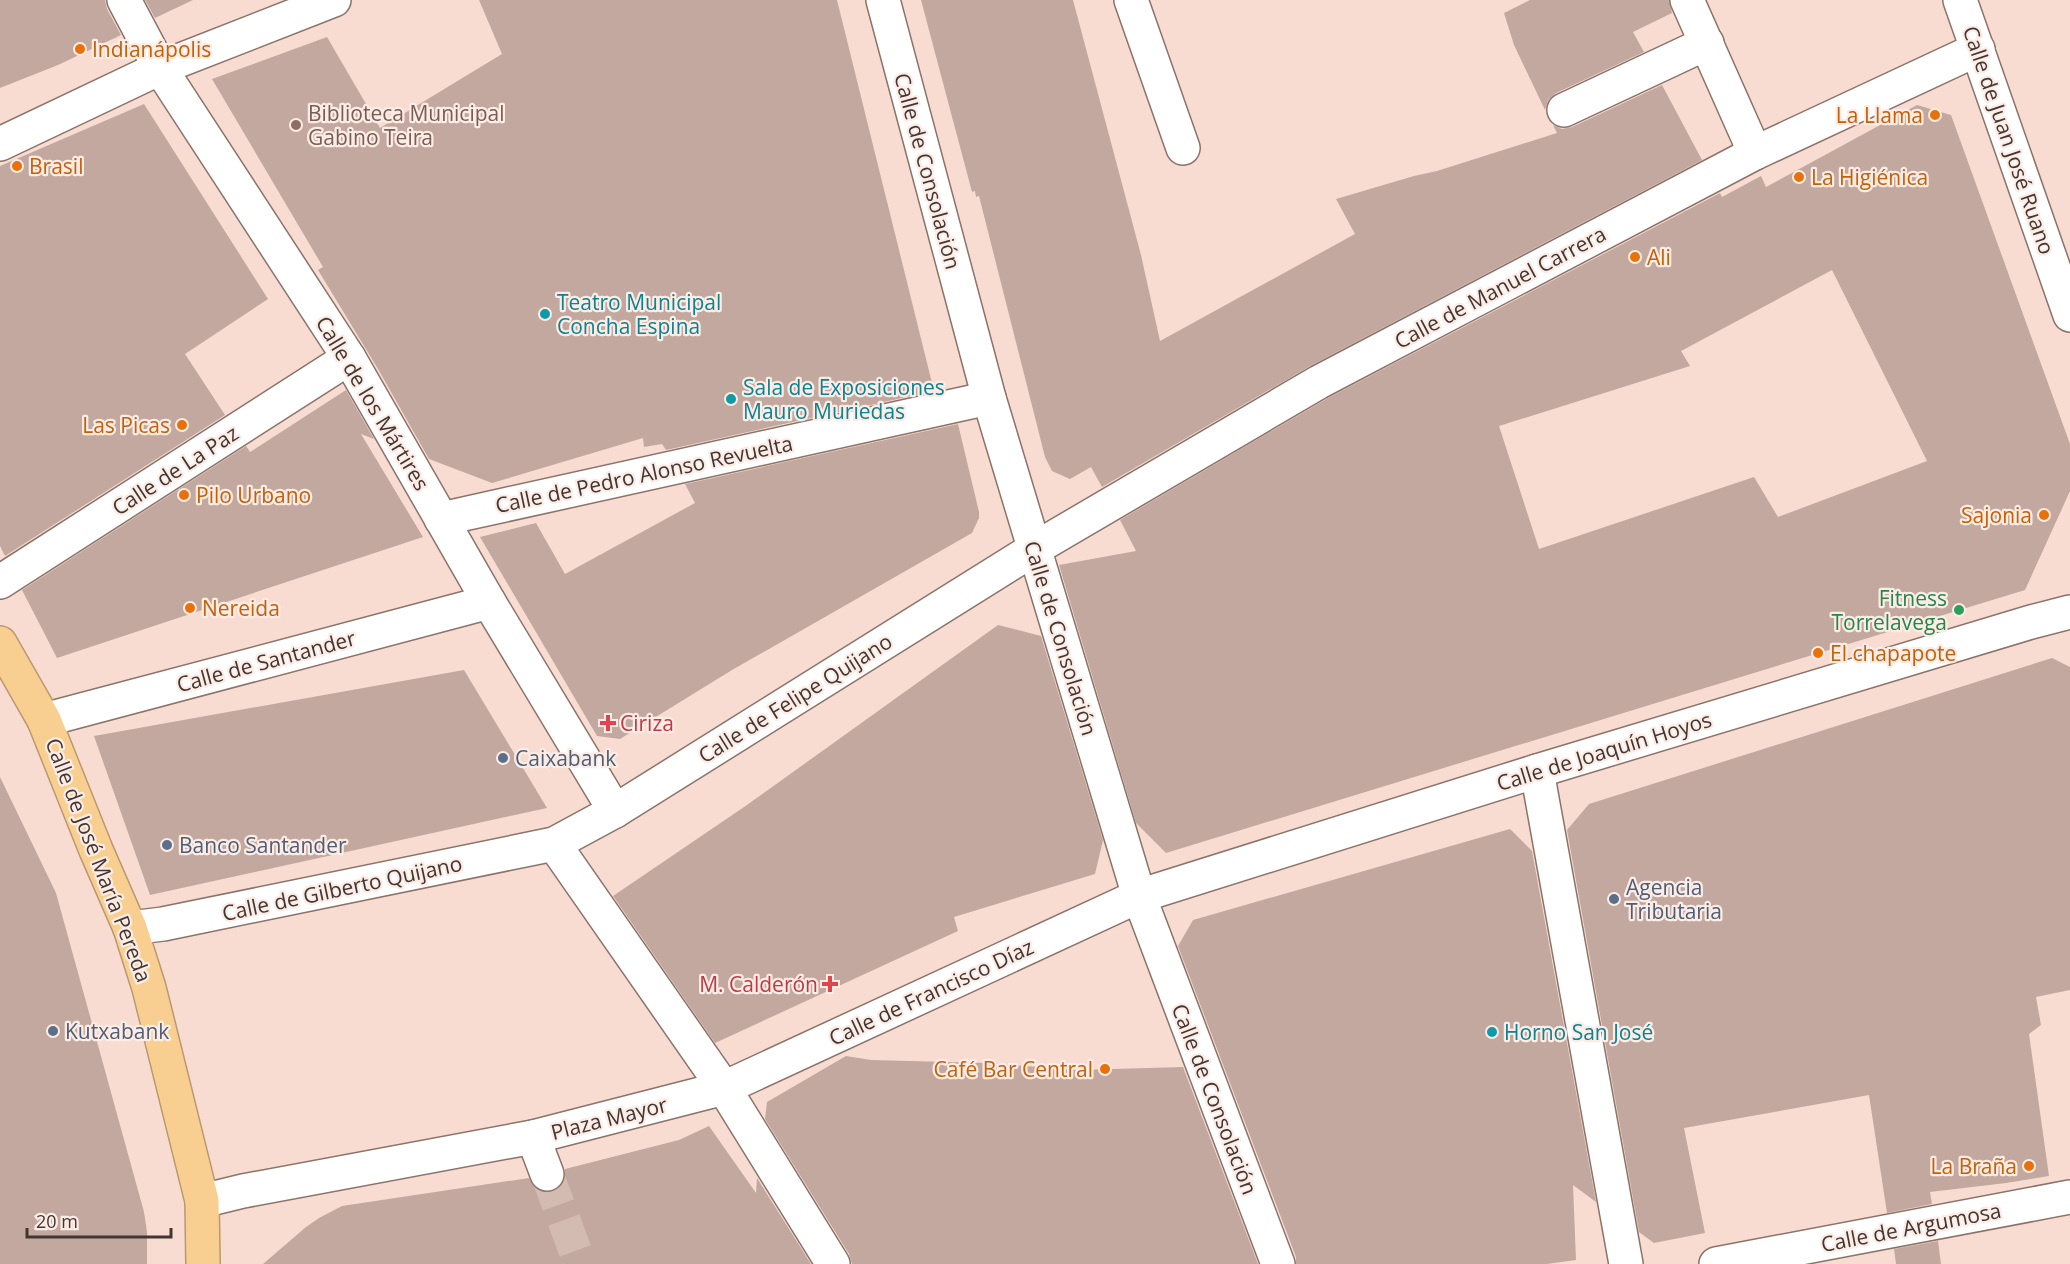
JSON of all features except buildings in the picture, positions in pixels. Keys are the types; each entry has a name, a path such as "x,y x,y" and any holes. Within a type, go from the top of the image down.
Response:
{"highway":[{"name":"Calle de José María Pereda","path":"0,643 44,720 130,928 149,988 202,1201 203,1264"}],"street":[{"name":"Calle de los Mártires","path":"124,0 160,68 349,358 489,602 615,811"},
{"path":"0,144 160,68 334,0"},
{"name":"Calle de Consolación","path":"883,0 989,398 1139,896 1278,1264"},
{"path":"1131,0 1183,148"},
{"path":"1687,0 1755,153"},
{"name":"Calle de Juan José Ruano","path":"1960,0 2070,315"},
{"path":"1977,0 2070,262"},
{"path":"1564,110 1707,44"},
{"name":"Calle de Manuel Carrera","path":"1034,549 1319,382 1755,153 1978,49"},
{"name":"Calle de La Paz","path":"0,582 349,358"},
{"name":"Calle de Pedro Alonso Revuelta","path":"441,519 989,398"},
{"name":"Calle de Felipe Quijano","path":"554,844 615,811 1034,549"},
{"name":"Calle de Santander","path":"44,720 489,602"},
{"name":"Calle de Joaquín Hoyos","path":"1139,896 1537,771 2070,612"},
{"path":"1537,771 1626,1264"},
{"path":"554,844 724,1088 833,1264"},
{"name":"Calle de Gilberto Quijano","path":"130,928 163,924 554,844"},
{"name":"Calle de Francisco Díaz","path":"724,1088 1139,896"},
{"name":"Plaza Mayor","path":"202,1201 243,1191 533,1137 724,1088"},
{"path":"533,1137 547,1174"},
{"name":"Calle de Argumosa","path":"1716,1264 2070,1197"}],"tunnel":[{"path":"547,1174 580,1264"}],"place":[{"name":"Indianápolis","path":"80,49"},
{"name":"La Llama","path":"1935,115"},
{"name":"Biblioteca Municipal Gabino Teira","path":"296,125"},
{"name":"Brasil","path":"17,166"},
{"name":"La Higiénica","path":"1799,177"},
{"name":"Ali","path":"1635,257"},
{"name":"Teatro Municipal Concha Espina","path":"545,314"},
{"name":"Sala de Exposiciones Mauro Muriedas","path":"731,399"},
{"name":"Las Picas","path":"182,425"},
{"name":"Pilo Urbano","path":"184,495"},
{"name":"Sajonia","path":"2044,515"},
{"name":"Nereida","path":"190,608"},
{"name":"Fitness Torrelavega","path":"1959,610"},
{"name":"El chapapote","path":"1818,653"},
{"name":"Ciriza","path":"608,723"},
{"name":"Caixabank","path":"503,758"},
{"name":"Banco Santander","path":"167,845"},
{"name":"Agencia Tributaria","path":"1614,899"},
{"name":"M. Calderón","path":"830,984"},
{"name":"Kutxabank","path":"53,1031"},
{"name":"Horno San José","path":"1492,1032"},
{"name":"Café Bar Central","path":"1105,1069"},
{"name":"La Braña","path":"2029,1166"}]}
